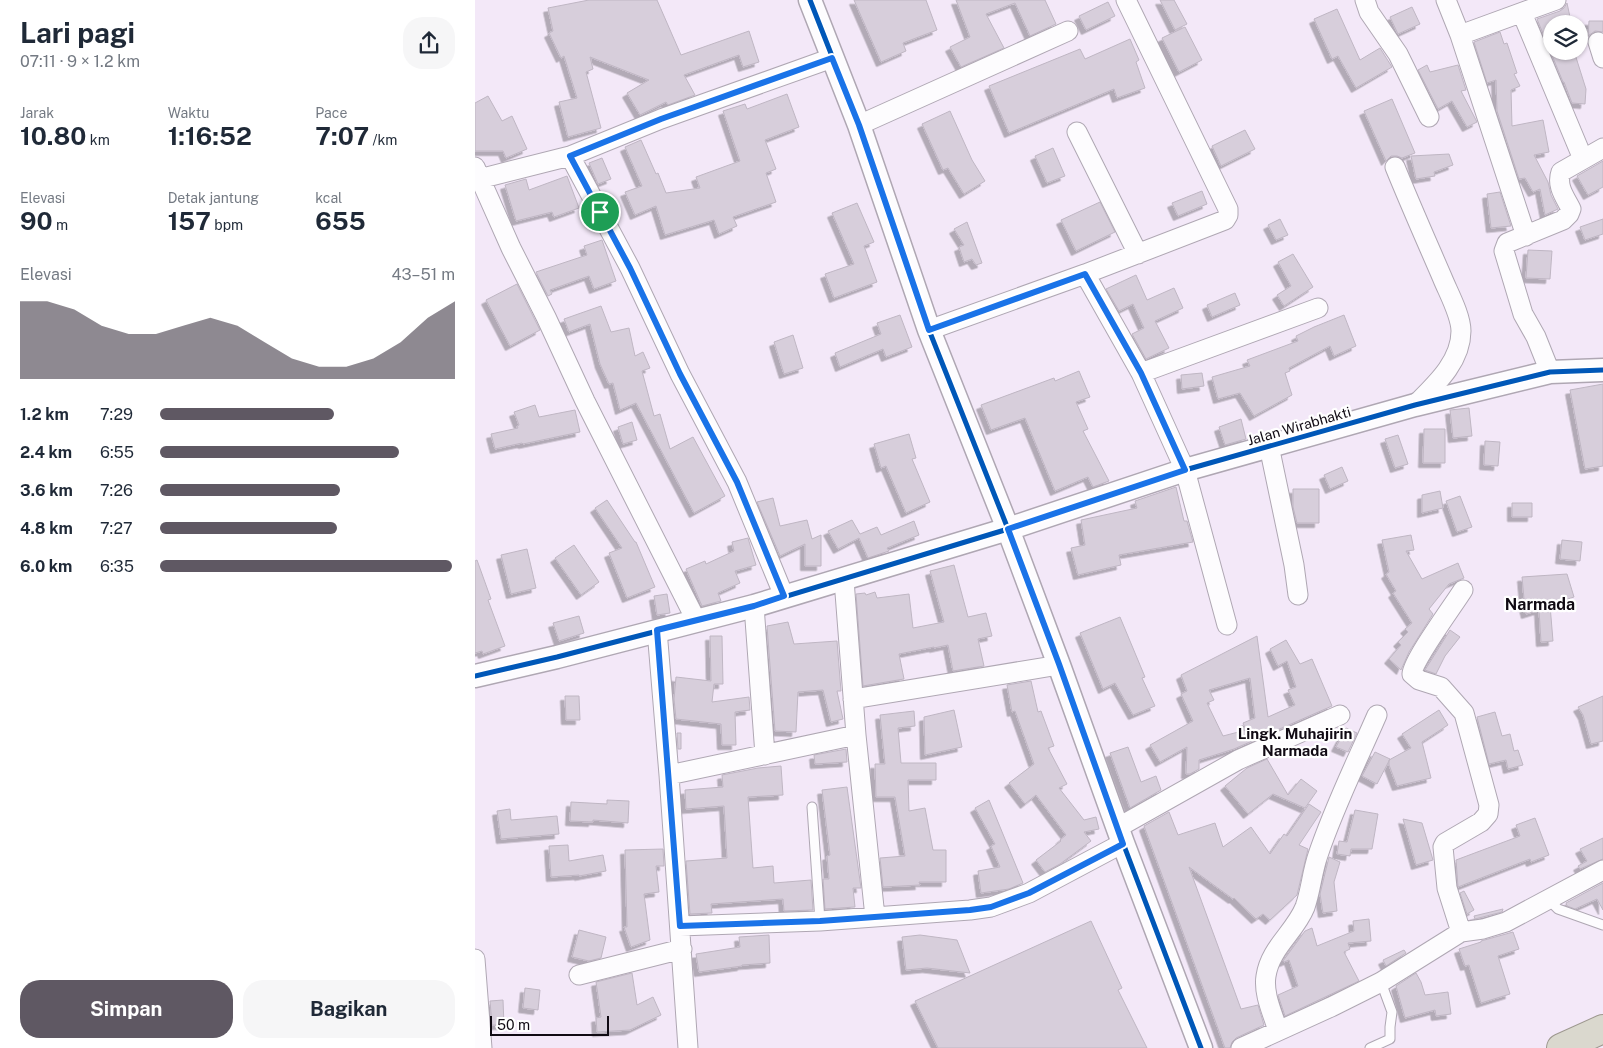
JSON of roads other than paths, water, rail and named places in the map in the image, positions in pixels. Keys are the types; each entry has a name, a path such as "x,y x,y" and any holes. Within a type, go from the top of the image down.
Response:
{"highway":[{"path":"1561,1048 1602,1031"}],"street":[{"path":"810,0 859,125 929,330 1008,529 1059,664 1120,836 1201,1048"},
{"path":"929,330 1138,254 1225,220 1228,215 1228,209 1126,0"},
{"path":"1365,0 1369,12 1398,54 1429,117"},
{"path":"1447,0 1526,236"},
{"path":"1460,35 1556,0"},
{"path":"1522,13 1583,159"},
{"path":"859,125 1068,32"},
{"path":"696,620 585,402 477,175 570,156 661,119 832,58"},
{"path":"1077,132 1138,254"},
{"path":"1550,372 1536,336 1523,314 1504,246 1507,243 1563,220 1569,214 1571,208 1559,186 1561,172 1603,148"},
{"path":"570,156 630,268 680,374 737,482 784,596"},
{"path":"1395,167 1459,320 1461,332 1458,347 1450,366 1436,384 1415,405"},
{"path":"1085,274 1141,373 1185,470 1227,626"},
{"path":"1141,373 1317,308"},
{"name":"Jalan Wirabhakti","path":"476,673 557,657 754,606 1008,529 1185,470 1415,405 1550,372 1603,370"},
{"path":"1269,446 1294,565 1298,595"},
{"path":"844,580 855,735 875,917"},
{"path":"1461,932 1447,888 1443,847 1445,843 1481,822 1488,814 1489,806 1464,713 1441,687 1419,680 1412,674 1421,655 1463,590"},
{"path":"754,606 765,755"},
{"path":"657,630 688,1048"},
{"path":"853,699 1059,664"},
{"path":"680,926 820,921 970,910 991,907 1010,901 1029,893 1238,760 1340,715"},
{"path":"1278,1031 1265,986 1271,957 1305,906 1311,875 1318,854 1377,715"},
{"path":"669,775 855,735"},
{"path":"1241,1048 1381,982 1461,932 1483,929 1506,922 1603,870"},
{"path":"579,975 682,949"},
{"path":"475,960 482,1048"}],"lane":[{"path":"813,807 820,921"},
{"path":"1550,898 1558,909 1603,926"},
{"path":"1370,1048 1392,1044 1390,1027 1392,1012 1381,982"}],"district":[{"name":"Narmada","path":"1540,604"},
{"name":"Lingk. Muhajirin Narmada","path":"1295,742"}]}
